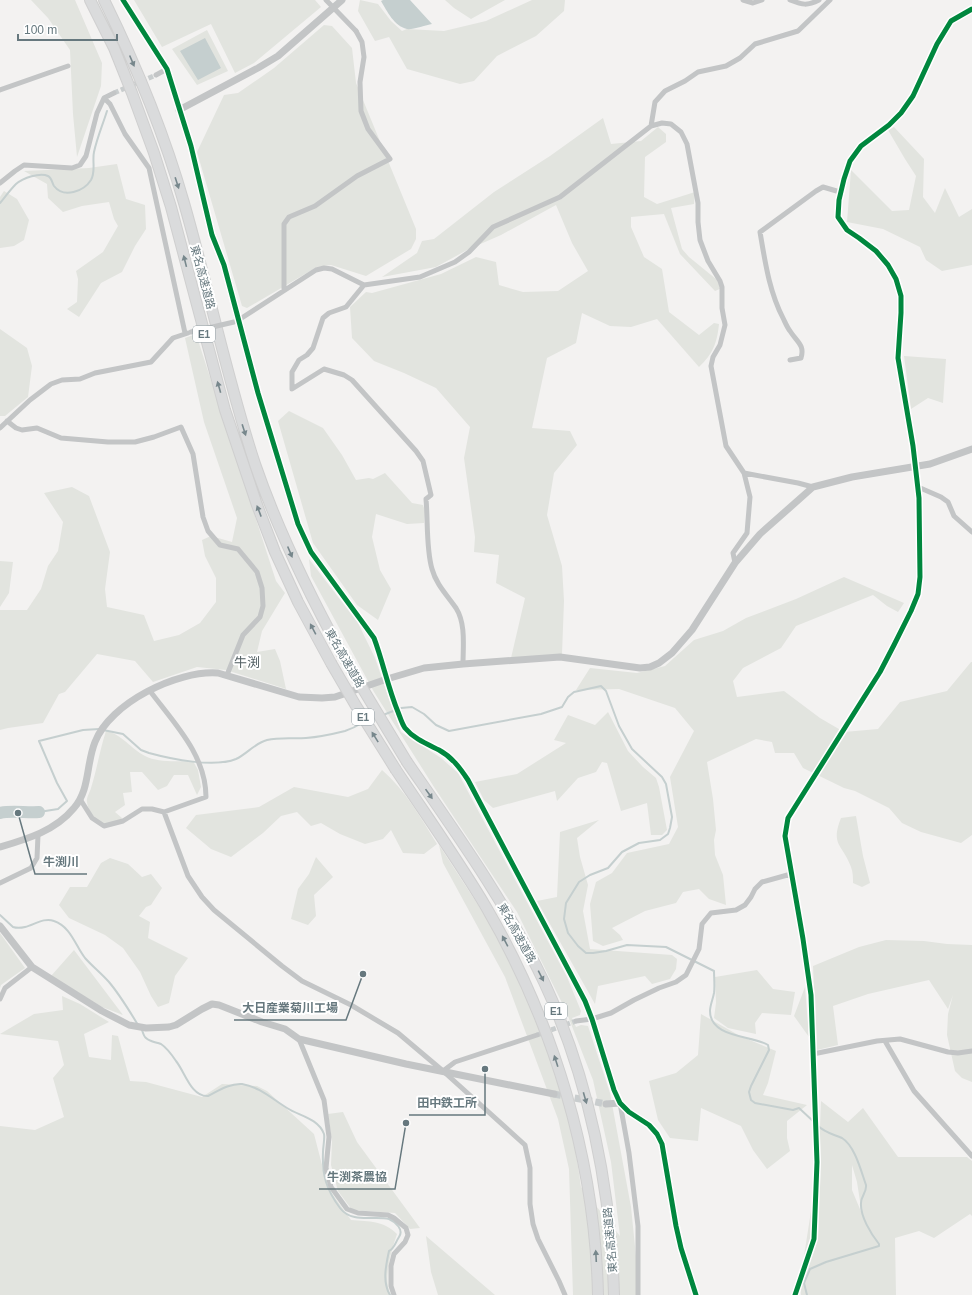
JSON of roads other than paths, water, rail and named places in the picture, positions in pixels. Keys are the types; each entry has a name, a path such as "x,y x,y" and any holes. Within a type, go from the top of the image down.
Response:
{"highway":[{"name":"東名高速道路","path":"90,0 119,61 154,153 171,207 225,410 257,505 275,552 298,602 356,706 396,770 486,906 534,1002 549,1040 564,1084 584,1168 591,1210 598,1295"},
{"name":"東名高速道路","path":"104,0 122,36 144,88 184,202 242,421 256,466 293,560 314,604 343,656 407,762 474,859 499,900 523,941 556,1009 580,1078 591,1117 599,1154 609,1220 614,1268 614,1295"}],"street":[{"path":"123,0 167,69 190,146 208,222 224,265 236,321 300,529 311,552 374,638 393,700 405,728 416,738 450,758 468,780 574,978 592,1019 614,1090 620,1103 629,1154 638,1226 638,1295"},
{"path":"284,290 284,224 289,217 314,206 357,176 390,159 368,129 361,111 360,82 364,57 362,42 356,31 326,0"},
{"path":"179,110 278,56 342,0"},
{"path":"742,0 753,3 762,0"},
{"path":"790,0 800,4 810,5 819,0"},
{"path":"651,126 655,102 665,91 685,81 698,72 726,66 740,58 755,44 798,31 830,0"},
{"path":"795,1295 814,1238 817,1162 811,996 803,939 785,836 788,818 880,672 918,594 920,562 920,498 898,358 901,296 896,279 888,265 876,251 847,230 838,217 840,192 850,161 861,146 889,125 913,96 937,44 951,21 972,10"},
{"path":"0,90 68,66"},
{"path":"156,75 167,69"},
{"path":"0,183 24,165 72,168 80,165 86,156 97,113 104,98 114,93"},
{"path":"104,98 110,104 125,134 149,168 188,333"},
{"path":"0,428 30,400 51,384 62,380 80,379 95,373 151,362 173,338 236,321 316,270 324,268 332,269 364,285 420,276 455,262 469,252 493,227 560,197 651,126 662,123 671,124 681,132 687,144 698,203 700,240 708,261 722,287 722,308 725,325 720,345 713,357 711,366 726,446 744,473 750,497 747,533 733,553 735,563"},
{"path":"790,360 801,358 803,352 801,346 790,331 774,296 768,277 760,232 816,190 823,187 840,192"},
{"path":"364,285 346,307 329,313 322,318 313,348 307,355 299,360 292,372 292,389 324,369 344,375 352,380 416,450 423,461 431,495 426,499 429,555 437,582 456,609 460,620 464,639 464,664"},
{"path":"7,421 16,428 22,430 37,428 60,438 108,442 136,442 154,437 181,426 193,454 202,513 208,531 220,545 238,549 257,572 262,588 262,606 260,617 243,635 227,675"},
{"path":"0,847 38,835 58,824 74,808 84,791 94,742 106,724 124,706 162,685 184,677 206,672 227,675 299,697 311,698 335,697 424,668 464,664 560,657 640,668 650,667 659,663 672,653 692,630 735,563 760,534 813,487 852,477 930,464 972,449"},
{"path":"744,473 798,482 813,487"},
{"path":"918,487 941,496 948,502 954,516 972,532"},
{"path":"80,799 92,818 104,826 123,821 142,809 152,809 164,812 206,797 206,789 201,768 192,748 150,691"},
{"path":"164,812 188,876 202,897 214,910 302,981 351,1004 398,1033 443,1071 525,1145 530,1168 530,1204 536,1232 565,1295"},
{"path":"0,883 31,868 37,858 38,835"},
{"path":"576,1021 592,1019 611,1013 659,988 676,982 686,974 693,961 699,949 702,924 711,914 736,910 745,905 762,882 791,874"},
{"path":"0,926 32,968 102,1011 129,1025 146,1028 169,1027 176,1025 202,1008 212,1004 219,1004 262,1022 285,1029 299,1039 406,1064 554,1094"},
{"path":"0,999 5,988 32,968"},
{"path":"443,1071 456,1062 537,1035"},
{"path":"299,1039 324,1100 329,1137 326,1168 331,1187 347,1209 358,1213 388,1215 406,1228 408,1235 405,1242 394,1254 391,1266 391,1286 394,1295"},
{"path":"813,1054 885,1040 900,1039 948,1052 958,1053 972,1051"},
{"path":"885,1040 914,1091 972,1156"},
{"path":"606,1104 620,1103"},
{"path":"620,1103 628,1112 649,1124 657,1134 662,1144 676,1226 681,1248 696,1295"}],"waterway":[{"path":"0,203 16,184 36,175 48,176 58,190 68,193 79,190 88,184 94,170 93,159 98,136 107,111"},
{"path":"383,715 401,708 412,707 424,714 436,725 449,731 541,714 562,707 568,697 574,692 601,686 606,691 619,726 632,749 662,777 666,784 672,817 668,834 660,840 639,843 622,852 608,868 590,875 579,882 566,903 564,919 568,933 578,946 586,953 606,951 627,945 666,947 714,971 714,995 710,1006 712,1020 724,1031 768,1045 769,1050 749,1092 751,1100 755,1103 793,1110 799,1108 814,1122"},
{"path":"368,721 377,717"},
{"path":"103,730 123,734 141,750 149,753 192,762 216,763 236,759 263,741 326,735 345,731 362,723"},
{"path":"39,812 58,809 67,801 57,783 39,741 83,730 99,729"},
{"path":"0,813 39,812"},
{"path":"0,915 13,927 25,927 47,920 54,921 65,927 81,953 117,992 138,1025"},
{"path":"142,1030 145,1037 151,1041 161,1044 173,1056 189,1083 202,1095 208,1096 224,1088 242,1084 255,1088 292,1111 317,1124 324,1134 324,1175 328,1188 340,1208 351,1216 389,1219 397,1224 400,1229 401,1232 399,1237 394,1247 389,1251 386,1268 385,1279 390,1295"},
{"path":"807,1295 804,1283 810,1269 826,1262 879,1246 862,1213 861,1201 866,1190 866,1185 860,1166 851,1147 842,1138 826,1132 817,1125"}],"tunnel":[{"path":"114,93 156,75"},
{"path":"537,1035 576,1021"},
{"path":"554,1094 606,1104"}],"place":[{"name":"牛渕川","path":"18,813"},
{"name":"大日産業菊川工場","path":"363,974"},
{"name":"田中鉄工所","path":"485,1069"},
{"name":"牛渕茶農協","path":"406,1123"}],"district":[{"name":"牛渕","path":"247,662"}]}
